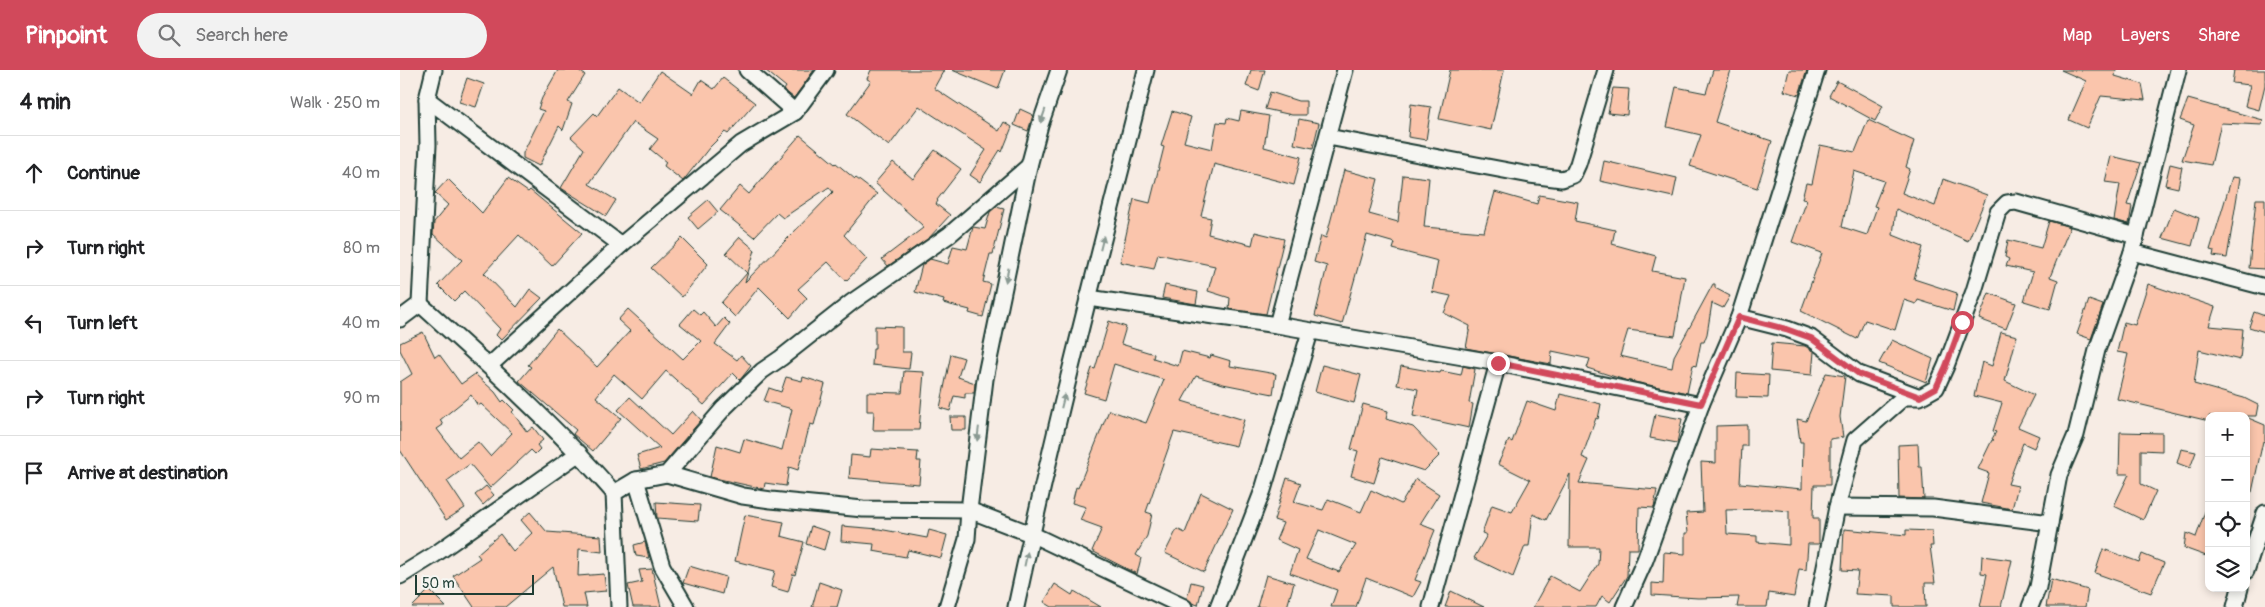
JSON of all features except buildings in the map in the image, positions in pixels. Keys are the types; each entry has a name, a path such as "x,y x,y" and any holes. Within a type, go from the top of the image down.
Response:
{"street":[{"path":"420,304 428,145 427,99 434,70"},
{"path":"747,70 795,112"},
{"path":"489,366 621,245 741,144 795,112 826,70"},
{"path":"948,607 968,540 969,510 985,379 1030,166 1040,125 1058,70"},
{"path":"1016,607 1031,534 1088,298 1146,70"},
{"path":"1277,325 1345,70"},
{"path":"1328,137 1530,175 1562,179 1573,175 1578,164 1606,70"},
{"path":"1624,607 1645,560 1701,404 1739,317 1817,70"},
{"path":"2030,607 2038,587 2059,475 2076,435 2097,350 2132,252 2178,70"},
{"path":"427,99 621,245"},
{"path":"667,474 724,408 762,371 852,302 949,234 1030,166"},
{"path":"1817,607 1837,507 1855,440 1904,397 1920,397 1936,388 1974,291 1998,212 2007,203 2016,202 2136,236"},
{"path":"2132,252 2265,287"},
{"path":"1088,298 1277,325 1498,363 1701,404"},
{"path":"400,319 420,304"},
{"path":"420,304 489,366 579,452 614,494 619,607"},
{"path":"1739,317 1786,329 1811,338 1859,374 1920,397"},
{"path":"1218,607 1264,490 1310,332"},
{"path":"1431,607 1498,363"},
{"path":"400,576 434,555 579,452"},
{"path":"614,494 636,480 667,474 743,496 771,500 863,509 969,510 1031,534 1184,607"},
{"path":"636,480 662,566 686,607"},
{"path":"1837,507 1933,508 2050,523"},
{"path":"2250,558 2265,513"},
{"path":"2235,607 2239,592"}],"route":[{"path":"1498,363 1701,404 1739,317 1786,329 1811,338 1859,374 1920,397 1936,388 1962,322"}]}
